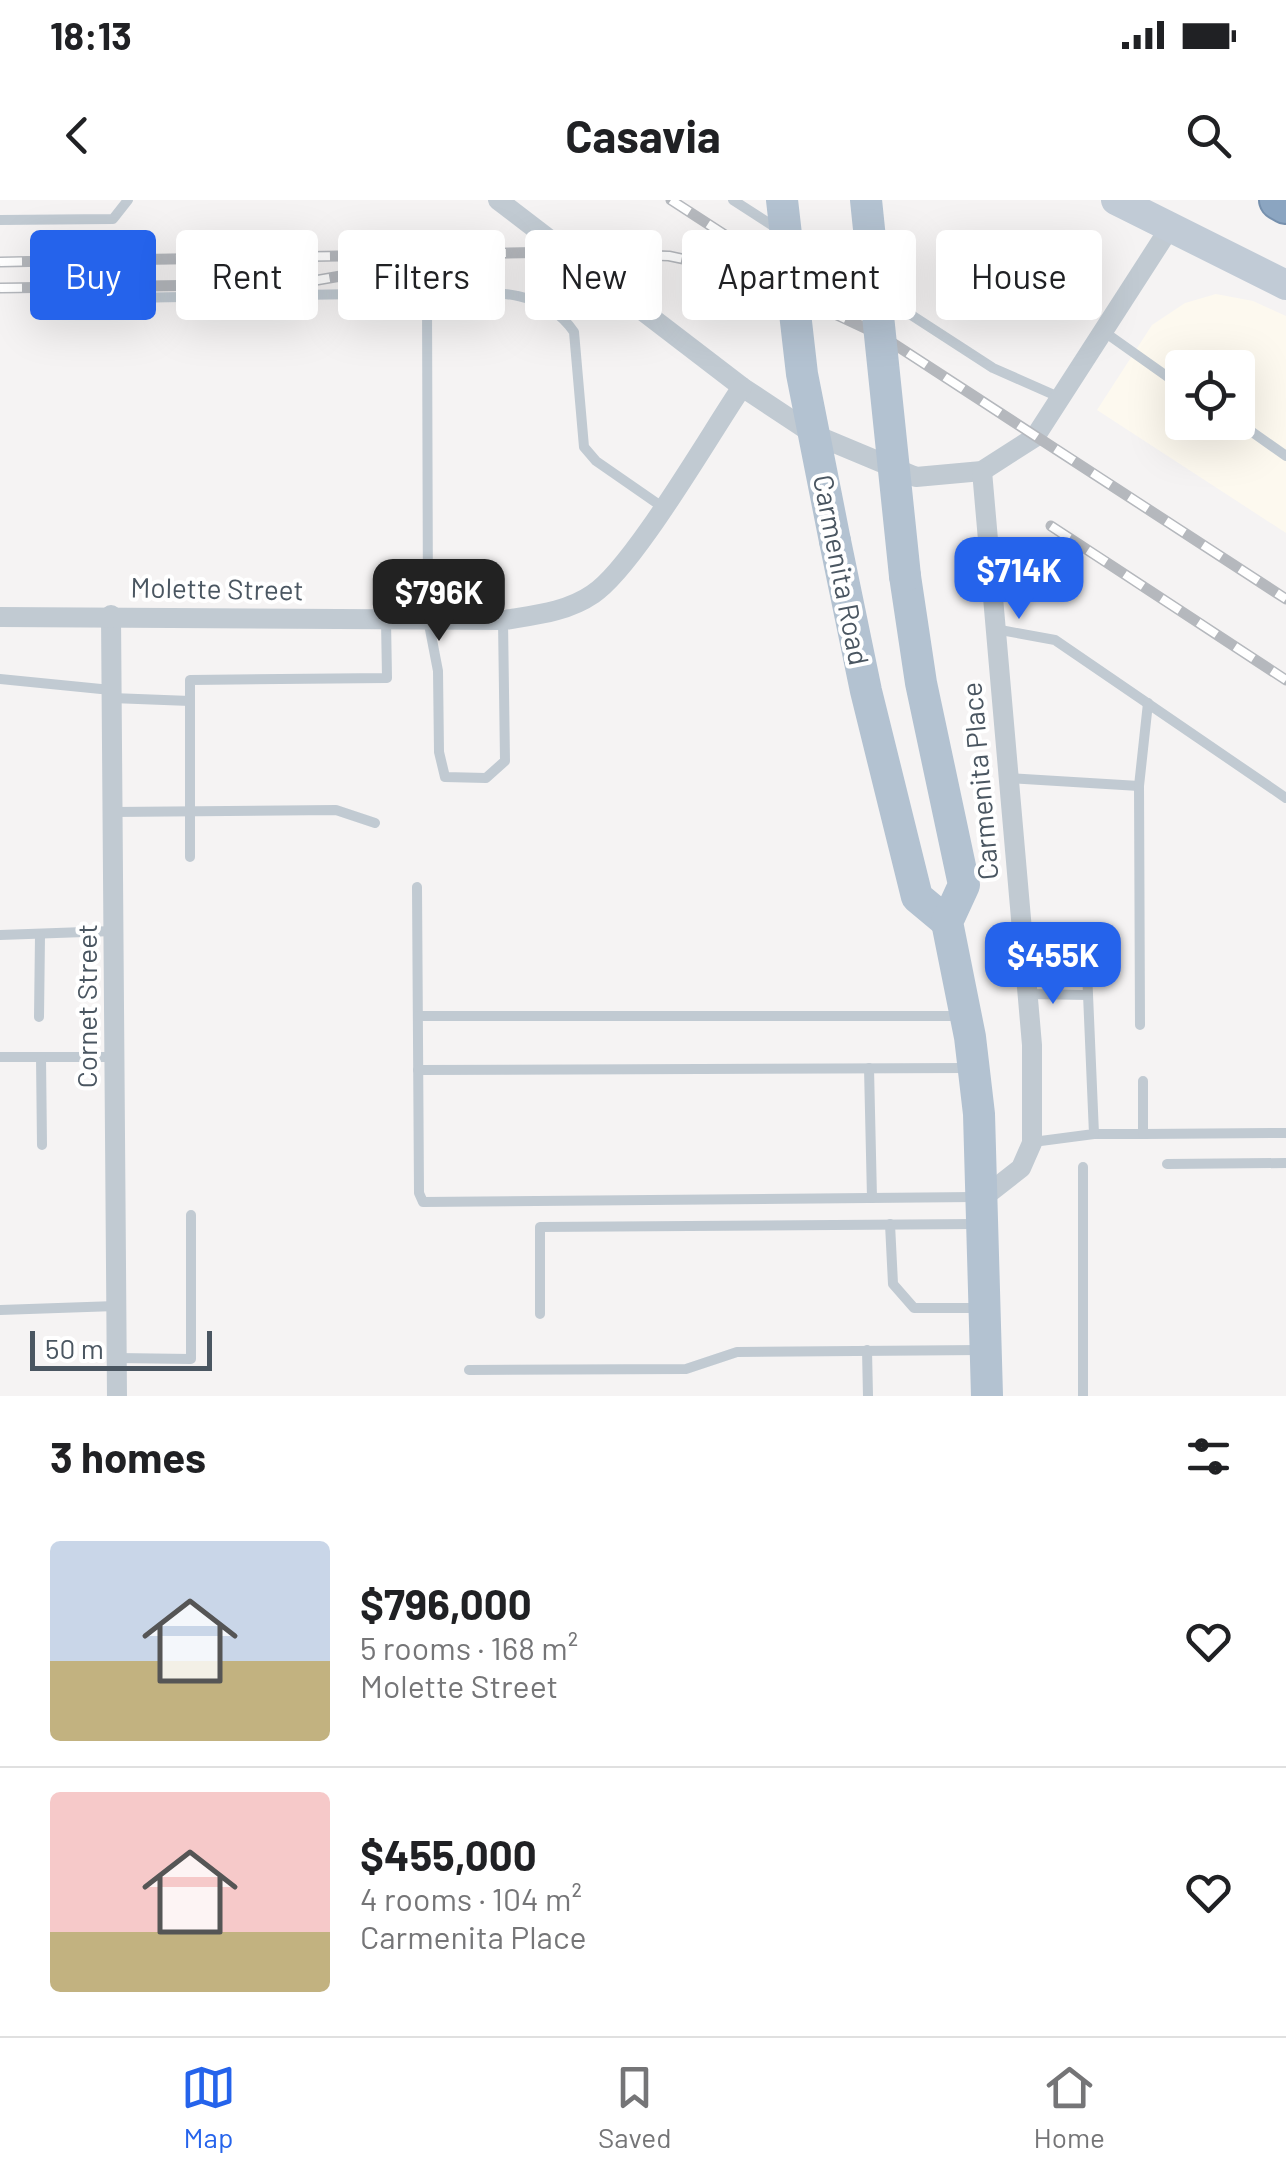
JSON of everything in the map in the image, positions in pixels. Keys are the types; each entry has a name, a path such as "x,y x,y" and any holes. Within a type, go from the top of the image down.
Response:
{"highway":[{"path":"1279,200 1286,204"}],"main road":[{"name":"Carmenita Road","path":"782,200 802,374 866,691 918,897 948,922"},
{"name":"Carmenita Road","path":"866,200 904,576 921,683 964,885 948,922 974,1068 984,1211 987,1396"}],"street":[{"path":"498,200 742,388 812,434 916,477 982,470 1036,437 1169,229"},
{"path":"1116,200 1286,285"},
{"name":"Molette Street","path":"0,617 503,620 551,613 594,594 626,559 742,388"},
{"name":"Carmenita Place","path":"982,470 1027,994 1032,1142"},
{"name":"Cornet Street","path":"111,615 117,1396"},
{"path":"984,1211 1021,1168 1032,1142"}],"lane":[{"path":"0,220 113,219 128,200"},
{"path":"733,200 993,368 1061,398"},
{"path":"505,294 546,302 564,317 574,332 584,448 596,461 662,506"},
{"path":"156,298 338,295"},
{"path":"430,320 428,620 438,683 438,752 444,777 486,778 505,761 503,620"},
{"path":"1104,331 1165,375"},
{"path":"1255,434 1286,456"},
{"path":"190,858 190,680 387,678 386,619"},
{"path":"994,629 1055,640 1286,798"},
{"path":"0,680 29,680 51,688 190,701"},
{"path":"1140,1025 1139,786 1148,703"},
{"path":"1007,778 1139,786"},
{"path":"113,812 336,810 374,822"},
{"path":"417,887 418,1193 425,1203 872,1198 984,1211"},
{"path":"0,935 114,931"},
{"path":"40,936 40,1017"},
{"path":"1086,948 1094,1134"},
{"path":"1027,994 1088,995"},
{"path":"418,1016 966,1016"},
{"path":"0,1056 114,1057"},
{"path":"41,1056 42,1144"},
{"path":"869,1068 872,1198"},
{"path":"418,1070 974,1068"},
{"path":"1143,1081 1143,1134"},
{"path":"1032,1142 1094,1134 1286,1133"},
{"path":"1167,1164 1286,1163"},
{"path":"1083,1167 1083,1396"},
{"path":"540,1314 540,1227 890,1224 984,1211"},
{"path":"117,1358 191,1359 191,1215"},
{"path":"890,1224 893,1284 914,1308 986,1308"},
{"path":"0,1310 116,1306"},
{"path":"867,1350 868,1396"},
{"path":"469,1370 686,1369 737,1352 987,1350"}],"shaded area":[{"path":"1216,294 1253,301 1286,316 1286,533 1097,410 1152,325 1185,303"}],"railway":[{"path":"671,200 717,230"},
{"path":"0,262 563,252 669,256 745,272 880,335"},
{"path":"0,288 295,284 338,276"},
{"path":"871,329 1286,599"},
{"path":"1051,526 1286,680"}]}
